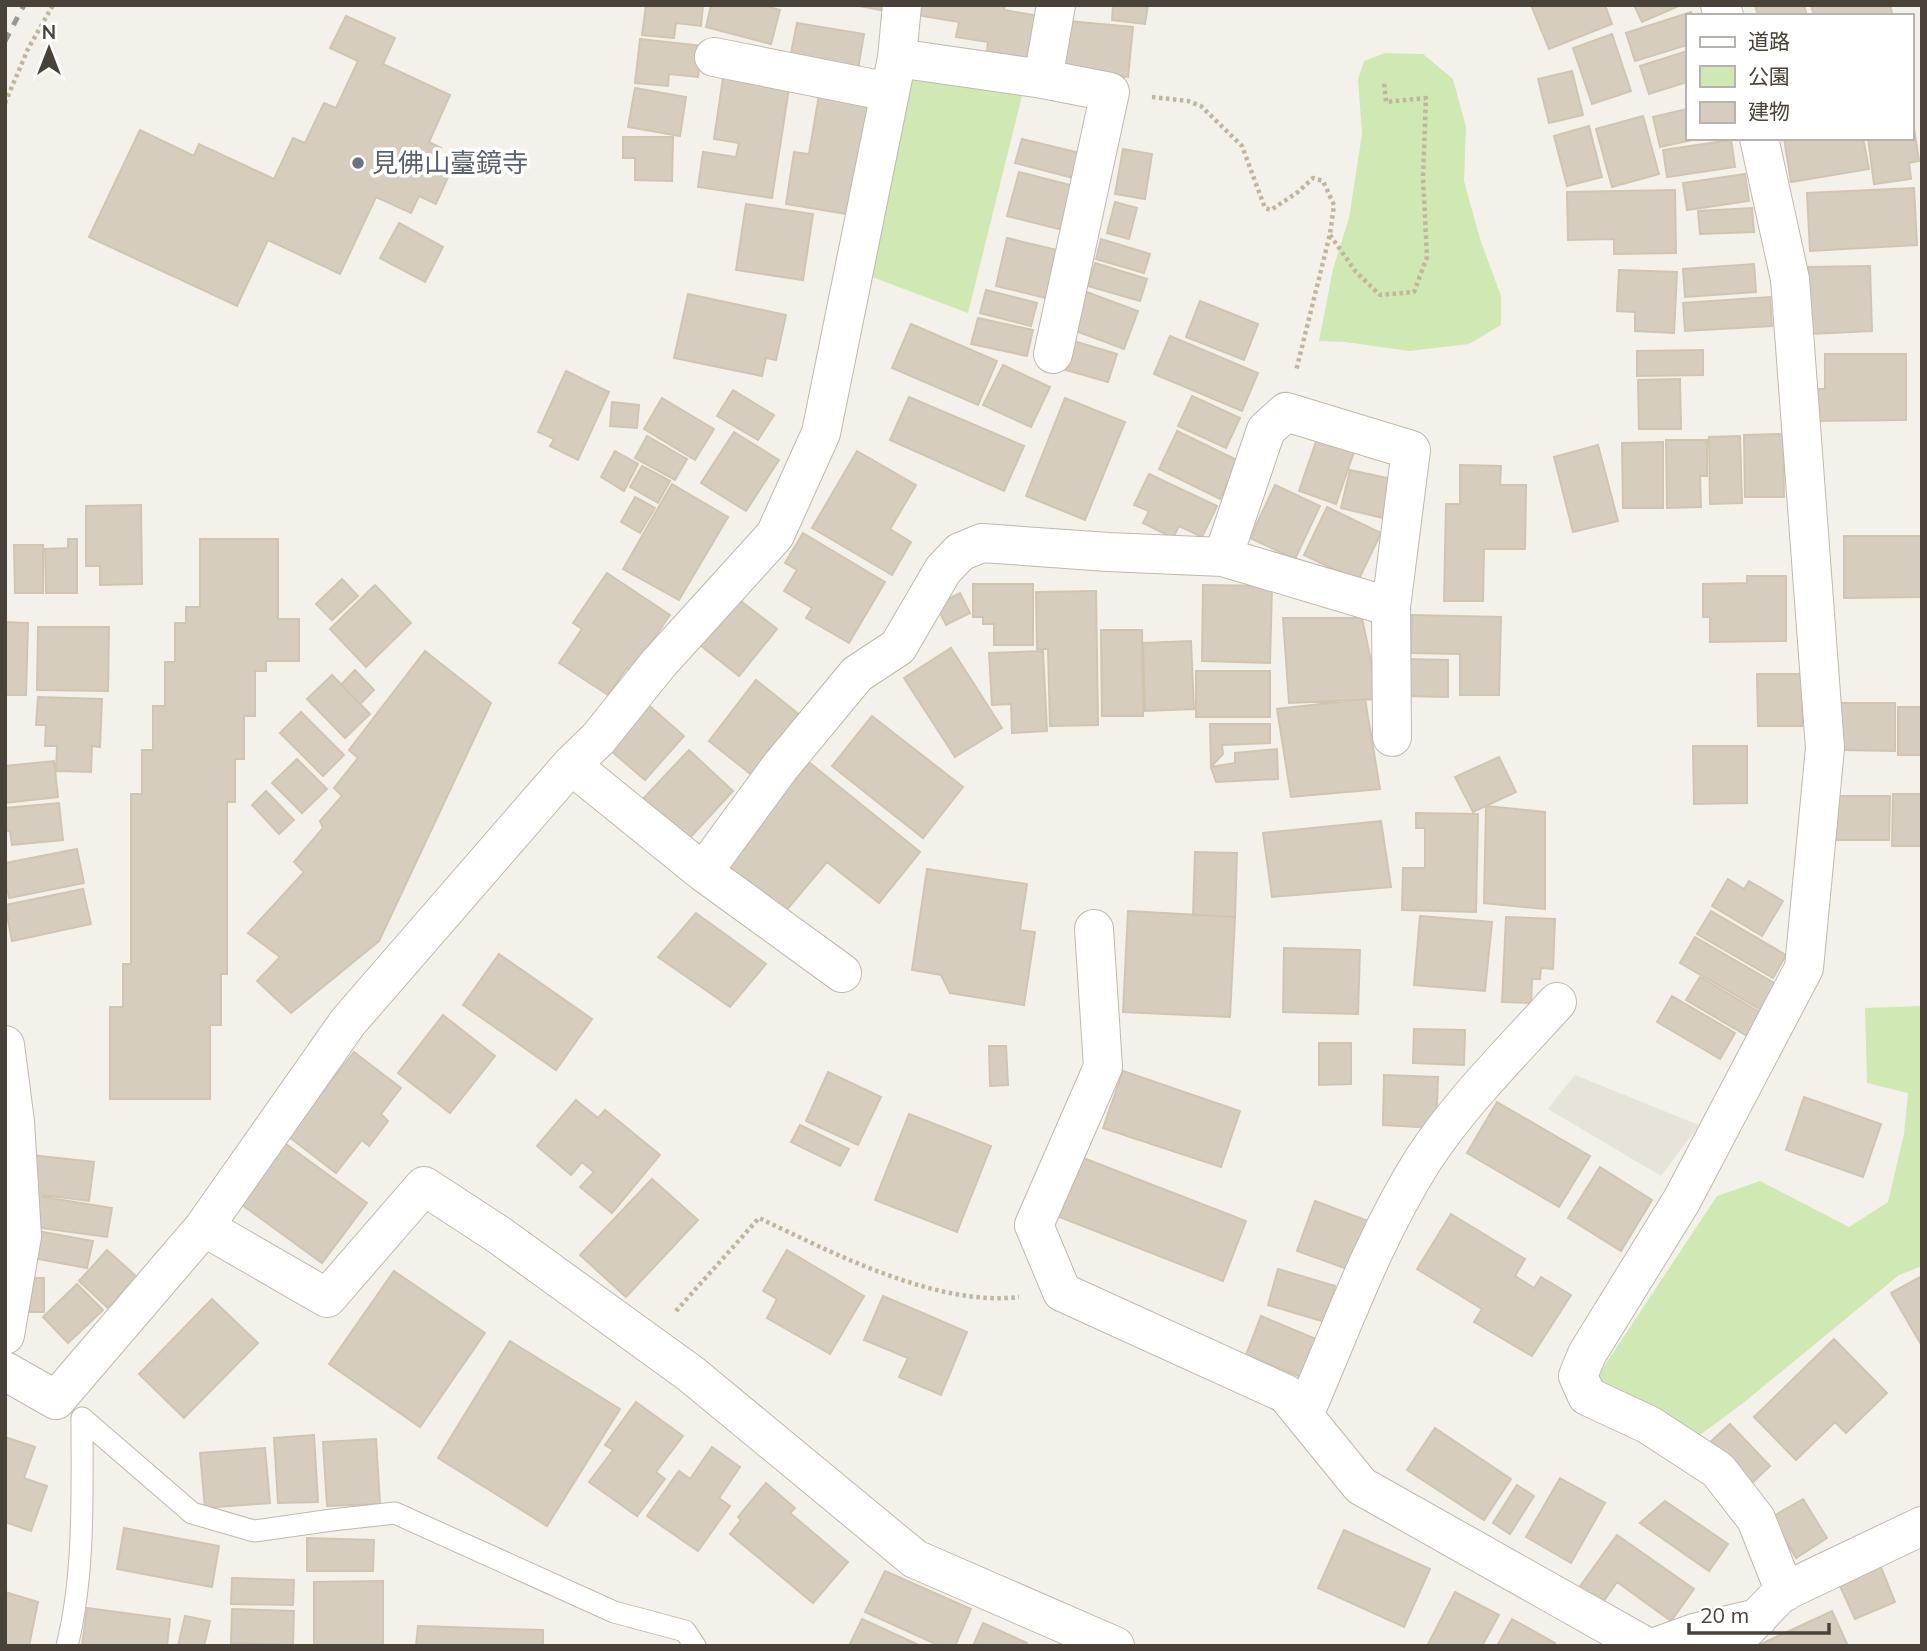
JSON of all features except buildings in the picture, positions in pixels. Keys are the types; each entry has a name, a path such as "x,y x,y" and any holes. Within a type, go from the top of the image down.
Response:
{"street":[{"path":"5,1371 69,1409 204,1227 348,1023 572,765 598,739 659,663 775,535 821,433 893,75 902,5"},
{"path":"1043,79 1056,5"},
{"path":"714,57 893,75 1043,79 1110,92 1053,354"},
{"path":"1759,140 1790,279 1825,748 1804,968 1682,1199 1587,1354 1578,1376 1587,1396 1648,1424 1718,1470 1756,1519 1785,1591"},
{"path":"1223,557 1266,430 1286,412 1411,450 1391,607 1392,737"},
{"path":"704,873 780,766 856,674 898,647 943,570 960,552 982,543 1223,557 1391,607"},
{"path":"572,765 704,873 842,973"},
{"path":"1094,929 1103,1067 1034,1225 1062,1292 1286,1394 1361,1486 1644,1646"},
{"path":"1304,1415 1387,1225 1423,1159 1469,1100 1557,1002"},
{"path":"5,1045 15,1122 22,1236 5,1335"},
{"path":"204,1227 327,1298 424,1186 499,1235 691,1374 915,1559 1115,1646"},
{"path":"1730,1646 1785,1591 1922,1527"},
{"path":"1658,1646 1695,1633 1758,1618"}],"lane":[{"path":"67,1646 79,1554 82,1506 69,1409"},
{"path":"69,1409 192,1513 254,1531 395,1513 614,1612 685,1631 695,1646"}],"path":[{"path":"5,103 27,49 53,5"},
{"path":"1330,234 1356,272 1380,295 1414,292 1427,257 1423,177 1426,98 1387,102 1384,82"},
{"path":"1110,92 1188,101 1201,106 1242,146 1265,208 1271,210 1313,178 1323,181 1334,205 1330,234 1286,412"},
{"path":"647,1343 759,1218 856,1264 948,1293 995,1300 1062,1292"}],"shaded area":[{"path":"1575,1075 1699,1125 1661,1176 1548,1109"}],"green space":[{"path":"1385,53 1423,54 1453,79 1466,127 1464,181 1480,239 1501,296 1501,325 1469,344 1409,351 1319,341 1333,269 1349,218 1362,134 1358,79 1364,61"},
{"path":"904,71 1024,88 968,313 864,274"},
{"path":"1922,1006 1922,1266 1899,1275 1742,1404 1693,1440 1595,1380 1717,1196 1760,1181 1849,1227 1888,1202 1904,1134 1908,1093 1867,1083 1865,1008"}],"railway":[{"path":"5,41 24,5"}],"place":[{"name":"見佛山臺鏡寺","path":"358,163"}]}
